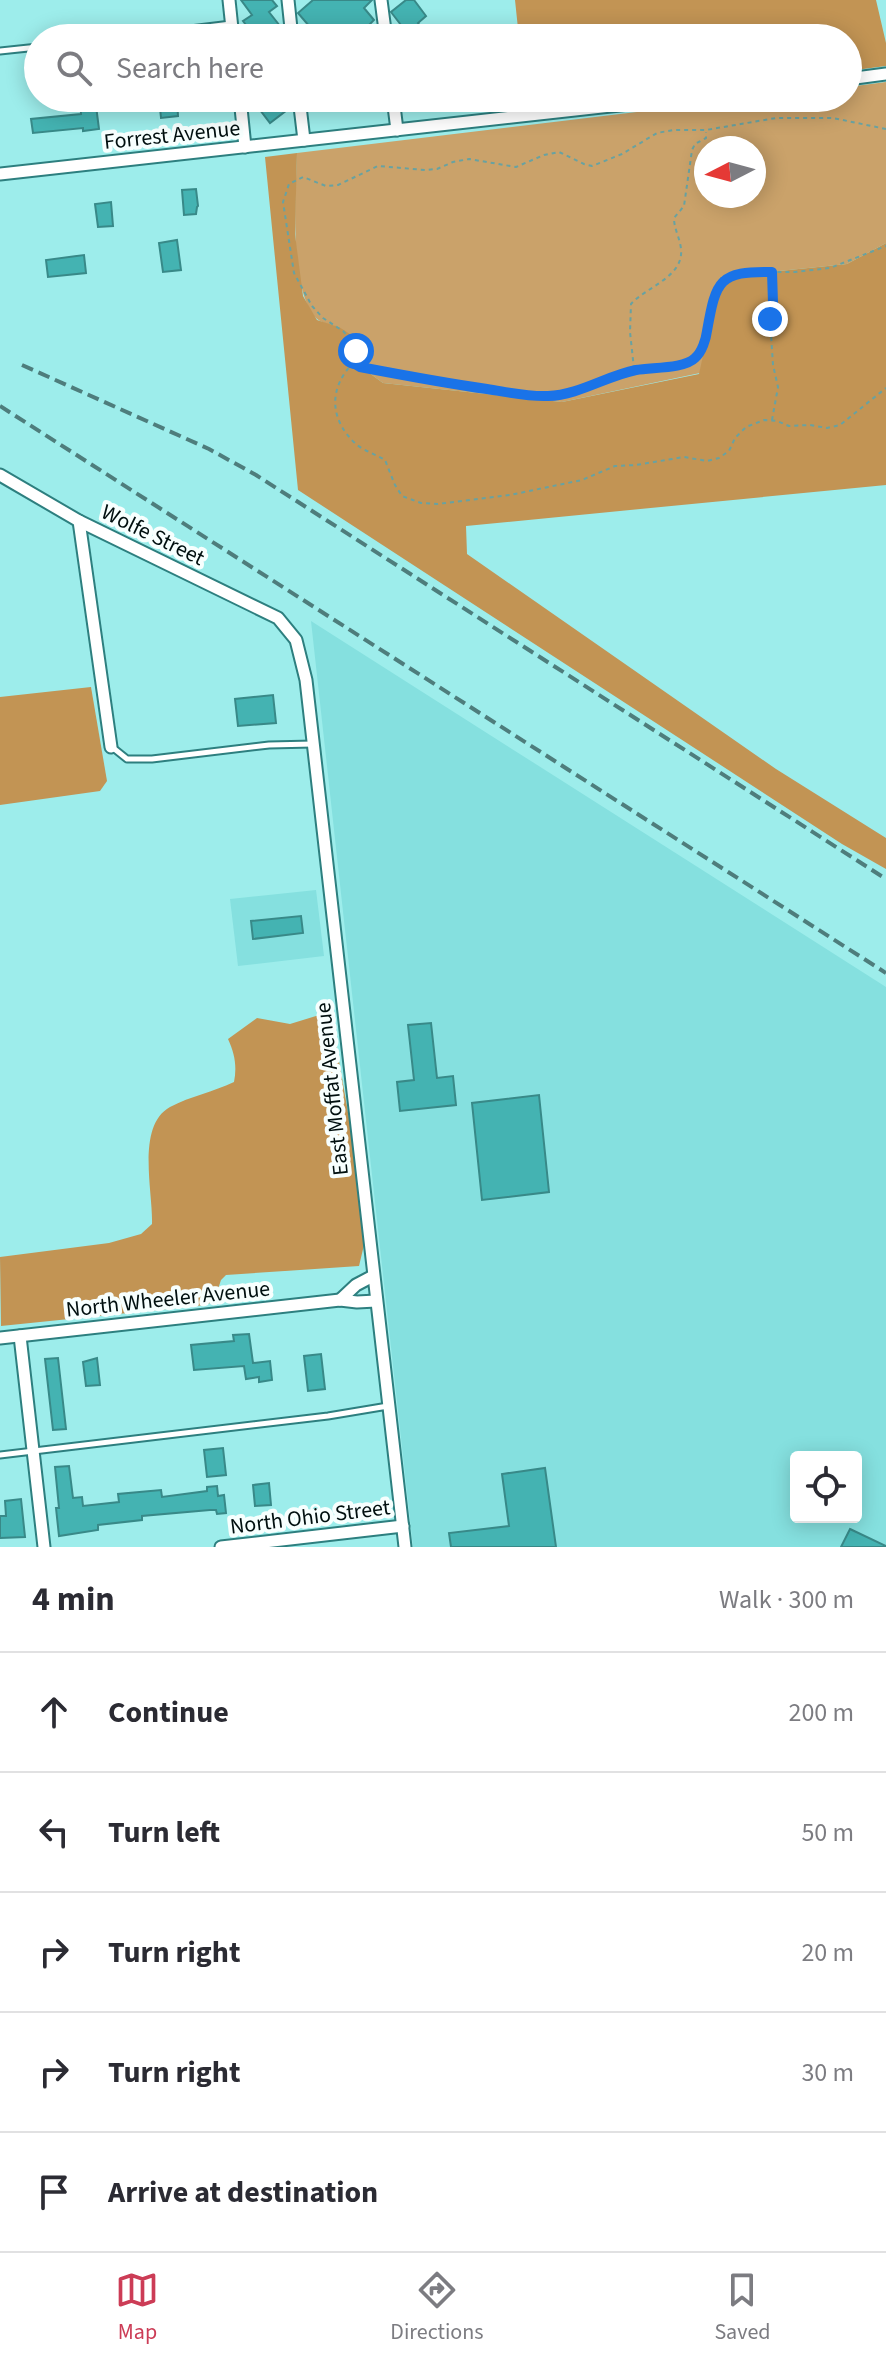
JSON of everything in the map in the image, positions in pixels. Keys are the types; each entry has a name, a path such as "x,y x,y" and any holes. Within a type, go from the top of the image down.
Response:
{"street":[{"path":"229,0 232,24"},
{"path":"288,0 291,24"},
{"path":"381,0 384,24"},
{"path":"862,77 886,74"},
{"path":"241,112 245,147"},
{"path":"301,112 304,140"},
{"path":"395,112 397,130"},
{"name":"Forrest Avenue","path":"0,174 558,112"},
{"name":"Wolfe Street","path":"0,475 79,521 278,618 289,630"},
{"path":"79,521 111,747"},
{"name":"East Moffat Avenue","path":"289,630 301,655 313,744 405,1547"},
{"name":"North Wheeler Avenue","path":"340,1300 356,1285 373,1276"},
{"name":"North Wheeler Avenue","path":"0,1338 340,1300 376,1301"},
{"path":"20,1336 44,1547"},
{"name":"North Ohio Street","path":"221,1547 403,1526"}],"lane":[{"path":"0,51 24,48"},
{"path":"111,747 127,759 152,759 269,745 313,744"},
{"path":"0,1455 389,1406"}],"path":[{"path":"886,129 857,122 805,117 776,118 706,130 673,130 657,133 622,154 592,166 559,152 516,167 469,159 425,170 378,166 338,185 326,186 303,177 289,184 283,202 294,273 312,306 323,318 343,331 356,351 354,362 344,372 335,393 335,408 341,425 358,446 385,460 402,496 421,503 437,504 510,495 582,480 615,466 684,457 707,461 729,451 735,438 746,427 764,420 789,426 827,428 840,425 886,388"},
{"path":"635,370 630,332 631,304 664,280 678,265 682,252 674,218 684,206 692,150 695,144 706,138 706,130"},
{"path":"354,362 360,367 433,381 548,396 569,393 635,370 685,364 697,357 706,339 711,307 727,276 830,268 886,246"},
{"path":"771,421 778,387 770,319 772,272"}],"shaded area":[{"path":"515,0 876,0 886,43 886,66 862,69 862,24 518,24"},
{"path":"886,82 886,243 847,264 720,277 700,373 562,402 383,383 357,364 339,327 318,320 307,304 297,263 297,153 637,112 862,112 862,85"},
{"path":"297,153 295,234 303,296 317,320 339,327 353,336 357,364 383,383 562,402 699,374 720,277 847,264 886,243 886,485 466,526 467,554 776,769 886,838 886,869 842,844 298,490 265,157"},
{"path":"311,621 886,987 886,1547 413,1547"},
{"path":"91,687 107,781 100,791 0,805 0,697"},
{"path":"316,890 324,956 238,966 230,899"},
{"path":"331,1015 353,1141 364,1245 359,1266 226,1275 221,1280 214,1301 206,1305 1,1326 0,1257 109,1243 141,1234 152,1224 149,1160 153,1129 160,1116 170,1107 234,1082 235,1060 228,1039 257,1018 290,1024"}],"building":[{"path":"241,0 272,0 277,6 269,12 278,24 245,24 243,21 252,15"},
{"path":"313,0 372,0 364,8 374,20 370,24 307,24 298,13"},
{"path":"406,0 414,0 426,16 419,24 400,24 391,12"},
{"path":"97,112 99,129 33,133 31,119"},
{"path":"160,112 178,112 178,116 161,118"},
{"path":"262,112 284,112 270,123"},
{"path":"196,189 196,214 184,215 182,190"},
{"path":"111,202 113,226 98,227 95,204"},
{"path":"177,240 181,270 163,272 159,243"},
{"path":"84,255 86,273 48,277 46,260"},
{"path":"273,695 276,723 238,726 235,699"},
{"path":"301,916 303,933 253,939 251,921"},
{"path":"431,1023 437,1078 453,1076 456,1105 400,1111 397,1082 414,1080 408,1025"},
{"path":"539,1095 549,1192 482,1200 472,1103"},
{"path":"249,1334 253,1363 270,1361 272,1380 259,1382 259,1377 246,1379 244,1366 194,1370 191,1345 234,1341 233,1335"},
{"path":"321,1354 325,1389 308,1391 304,1356"},
{"path":"58,1358 66,1429 53,1430 45,1359"},
{"path":"97,1358 100,1385 86,1386 83,1362"},
{"path":"223,1448 226,1475 207,1477 204,1450"},
{"path":"69,1466 73,1498 82,1497 83,1506 119,1502 118,1494 161,1490 162,1497 207,1491 207,1487 217,1486 218,1496 224,1495 226,1513 217,1514 216,1510 210,1510 142,1516 142,1520 98,1525 98,1530 59,1536 55,1467"},
{"path":"545,1468 556,1547 451,1547 449,1533 509,1526 502,1474"},
{"path":"269,1483 271,1505 255,1506 253,1485"},
{"path":"21,1499 25,1537 0,1538 0,1516 6,1516 5,1501"},
{"path":"850,1529 886,1546 886,1547 841,1547"}],"railway":[{"path":"22,365 209,449 256,475 886,879"},
{"path":"0,406 886,973"}],"route":[{"path":"356,351 353,360 360,367 433,381 548,396 569,393 635,370 685,364 697,357 706,339 711,307 727,276 772,272 770,319"}]}
